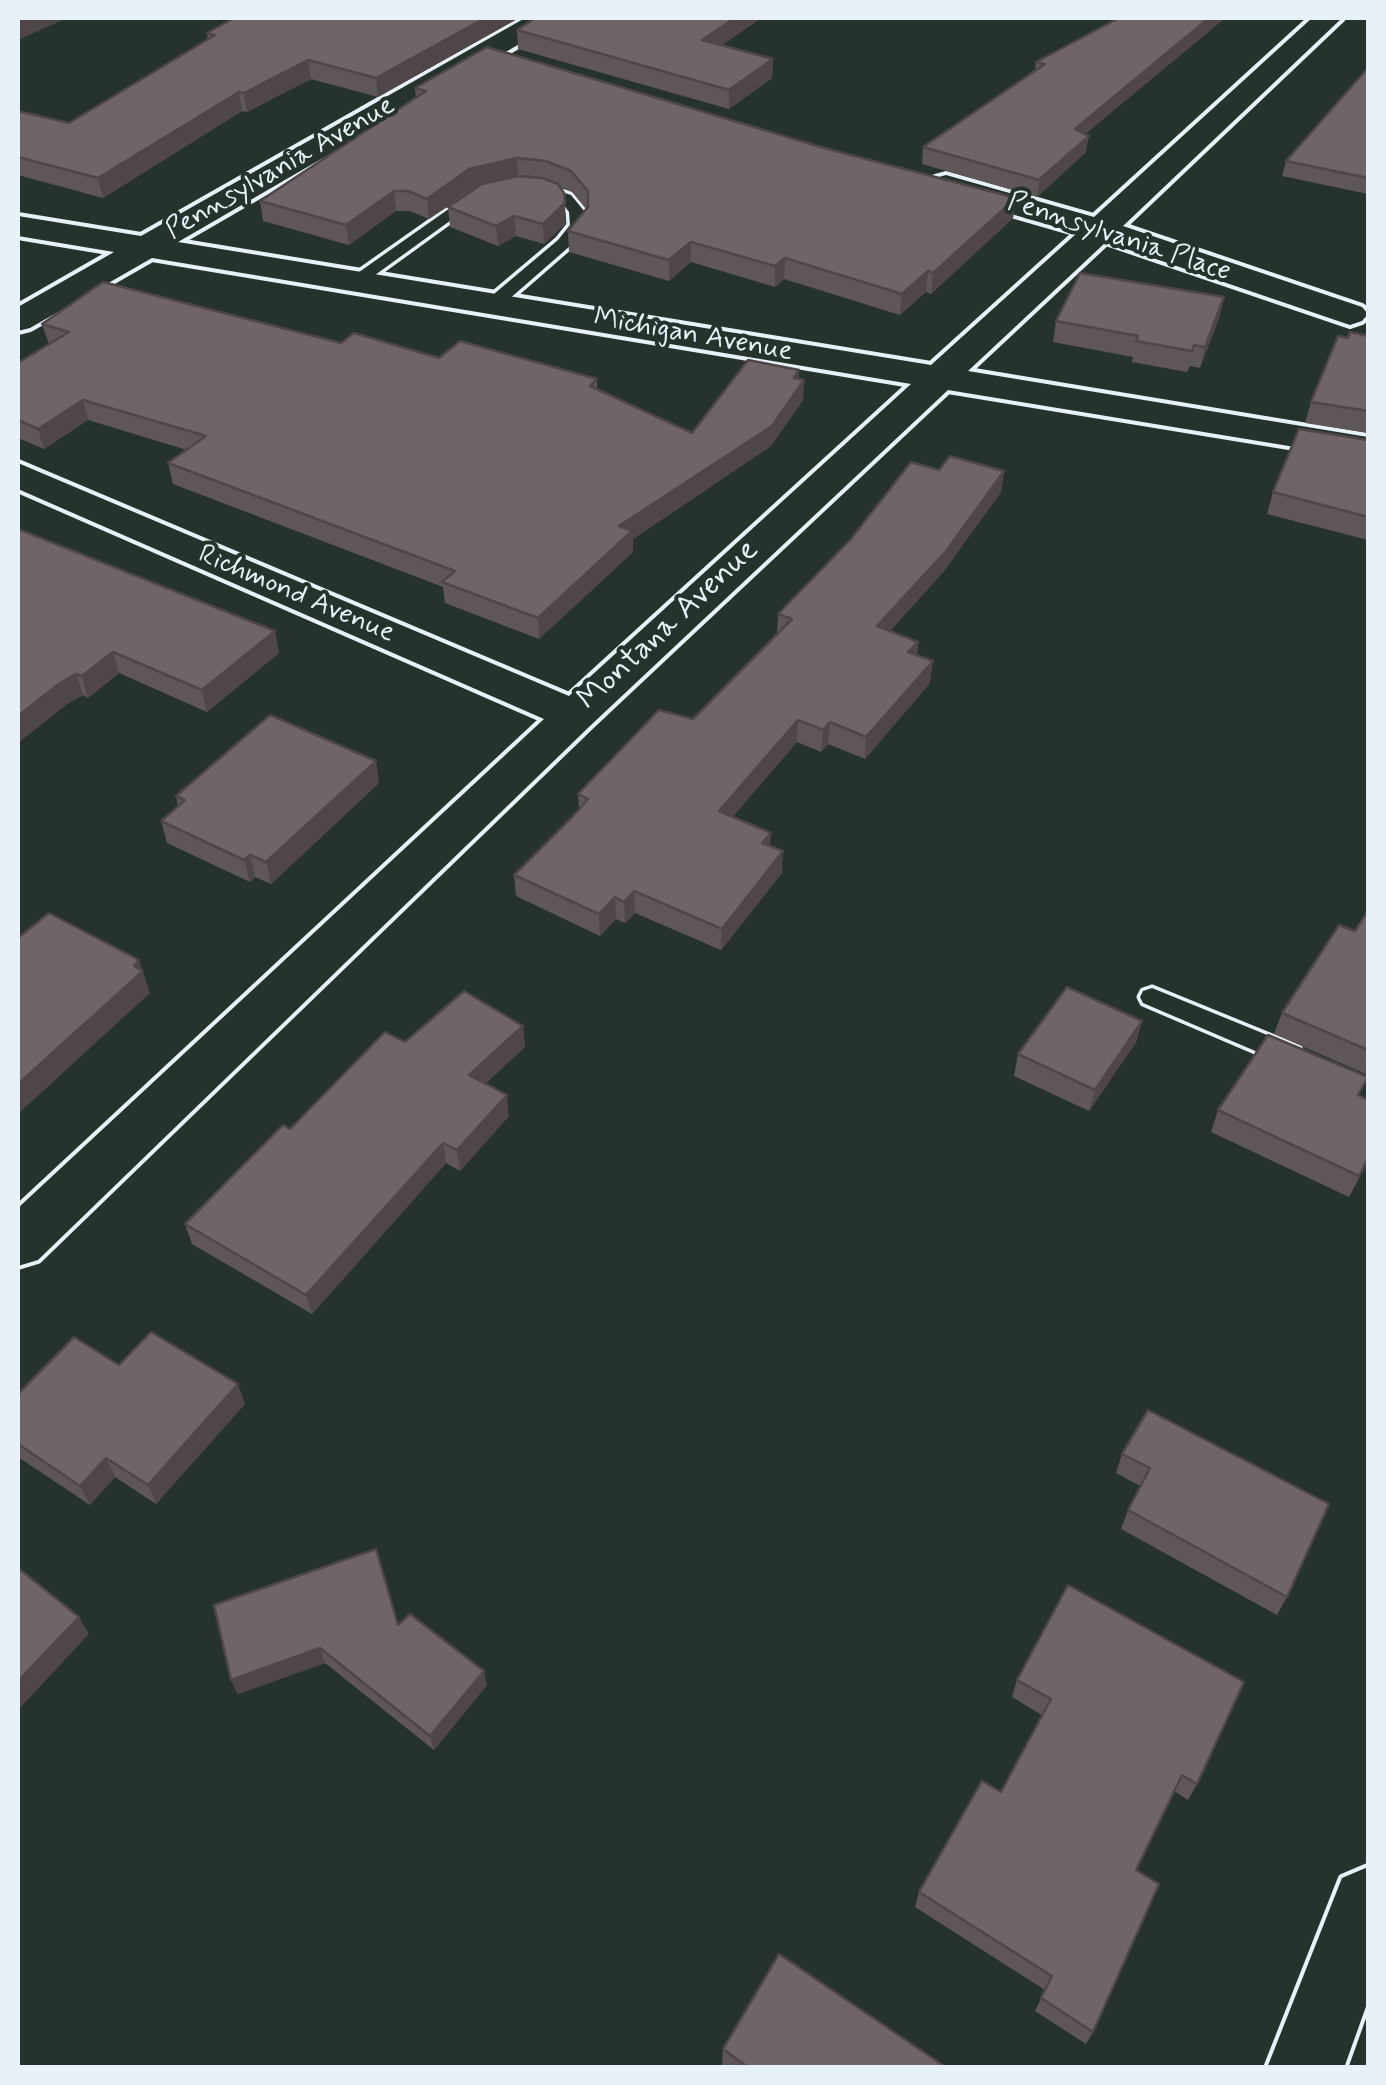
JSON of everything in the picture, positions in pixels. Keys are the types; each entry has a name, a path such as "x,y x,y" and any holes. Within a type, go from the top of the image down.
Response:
{"street":[{"name":"Pennsylvania Avenue","path":"18,321 544,18"},
{"name":"Montana Avenue","path":"26,1221 1328,18"},
{"path":"483,52 520,63"},
{"name":"Pennsylvania Place","path":"913,175 1100,228 1350,314"},
{"name":"Michigan Avenue","path":"18,226 1368,448"},
{"name":"Richmond Avenue","path":"18,475 574,715"},
{"path":"1305,2068 1368,1904"}],"lane":[{"path":"494,303 564,243 578,225 577,212 566,198 547,190 519,187"},
{"path":"358,280 487,192"},
{"path":"1152,998 1314,1066"}],"building":[{"path":"234,18 485,18 376,78 308,60 244,93 239,92 98,178 18,157 18,111 69,123 215,35 207,33"},
{"path":"535,18 735,18 702,40 773,59 729,90 517,30"},
{"path":"1119,18 1209,18 1075,129 1089,136 1039,180 923,147 1045,64 1036,62"},
{"path":"487,47 824,148 1016,198 933,273 928,271 902,294 785,258 775,266 691,242 669,260 568,231 588,207 588,191 571,171 546,161 517,158 469,169 427,199 408,191 394,191 346,225 260,201 426,91 415,88"},
{"path":"1368,68 1368,178 1286,161"},
{"path":"518,176 558,184 565,203 543,224 514,216 496,226 448,207 482,184"},
{"path":"1080,273 1224,297 1205,347 1194,345 1192,351 1136,341 1138,336 1056,321"},
{"path":"103,282 341,343 354,333 439,358 460,341 597,379 590,386 692,433 748,360 799,370 794,378 804,380 772,426 619,526 632,531 538,618 442,582 455,571 168,463 206,436 83,400 38,429 18,420 18,363 69,332 42,324"},
{"path":"1350,332 1368,336 1368,411 1311,402 1338,336 1348,338"},
{"path":"1299,429 1368,440 1368,517 1273,492"},
{"path":"950,456 1004,471 947,550 877,626 918,642 908,652 933,661 866,737 830,722 823,730 798,720 719,811 771,833 762,843 783,851 722,929 634,891 624,902 615,897 599,914 514,875 574,815 588,799 578,794 659,710 693,719 792,619 778,614 851,539 911,462 939,470"},
{"path":"18,529 275,631 202,690 113,652 82,676 76,674 60,683 18,716"},
{"path":"270,715 376,761 266,862 250,855 244,860 161,821 185,800 176,796"},
{"path":"49,913 139,960 134,966 143,971 18,1084 18,938"},
{"path":"1366,914 1368,1050 1282,1013 1339,925 1355,931"},
{"path":"1067,987 1142,1021 1095,1090 1018,1054"},
{"path":"464,991 523,1026 469,1075 507,1095 457,1150 443,1143 306,1295 185,1224 283,1125 290,1129 385,1032 405,1042"},
{"path":"1268,1035 1368,1077 1358,1095 1368,1100 1368,1158 1359,1176 1218,1110"},
{"path":"151,1332 238,1384 148,1485 106,1458 80,1486 18,1444 18,1394 74,1337 119,1365"},
{"path":"1148,1410 1329,1504 1287,1597 1128,1510 1150,1468 1122,1454"},
{"path":"376,1549 398,1625 410,1614 484,1671 430,1736 320,1648 231,1680 214,1605"},
{"path":"18,1568 79,1617 18,1681"},
{"path":"1068,1585 1244,1682 1197,1784 1182,1775 1136,1870 1159,1884 1093,2032 1041,1998 1052,1976 919,1892 982,1781 1001,1792 1051,1699 1017,1680"},
{"path":"779,1954 947,2068 749,2068 723,2049"}]}
